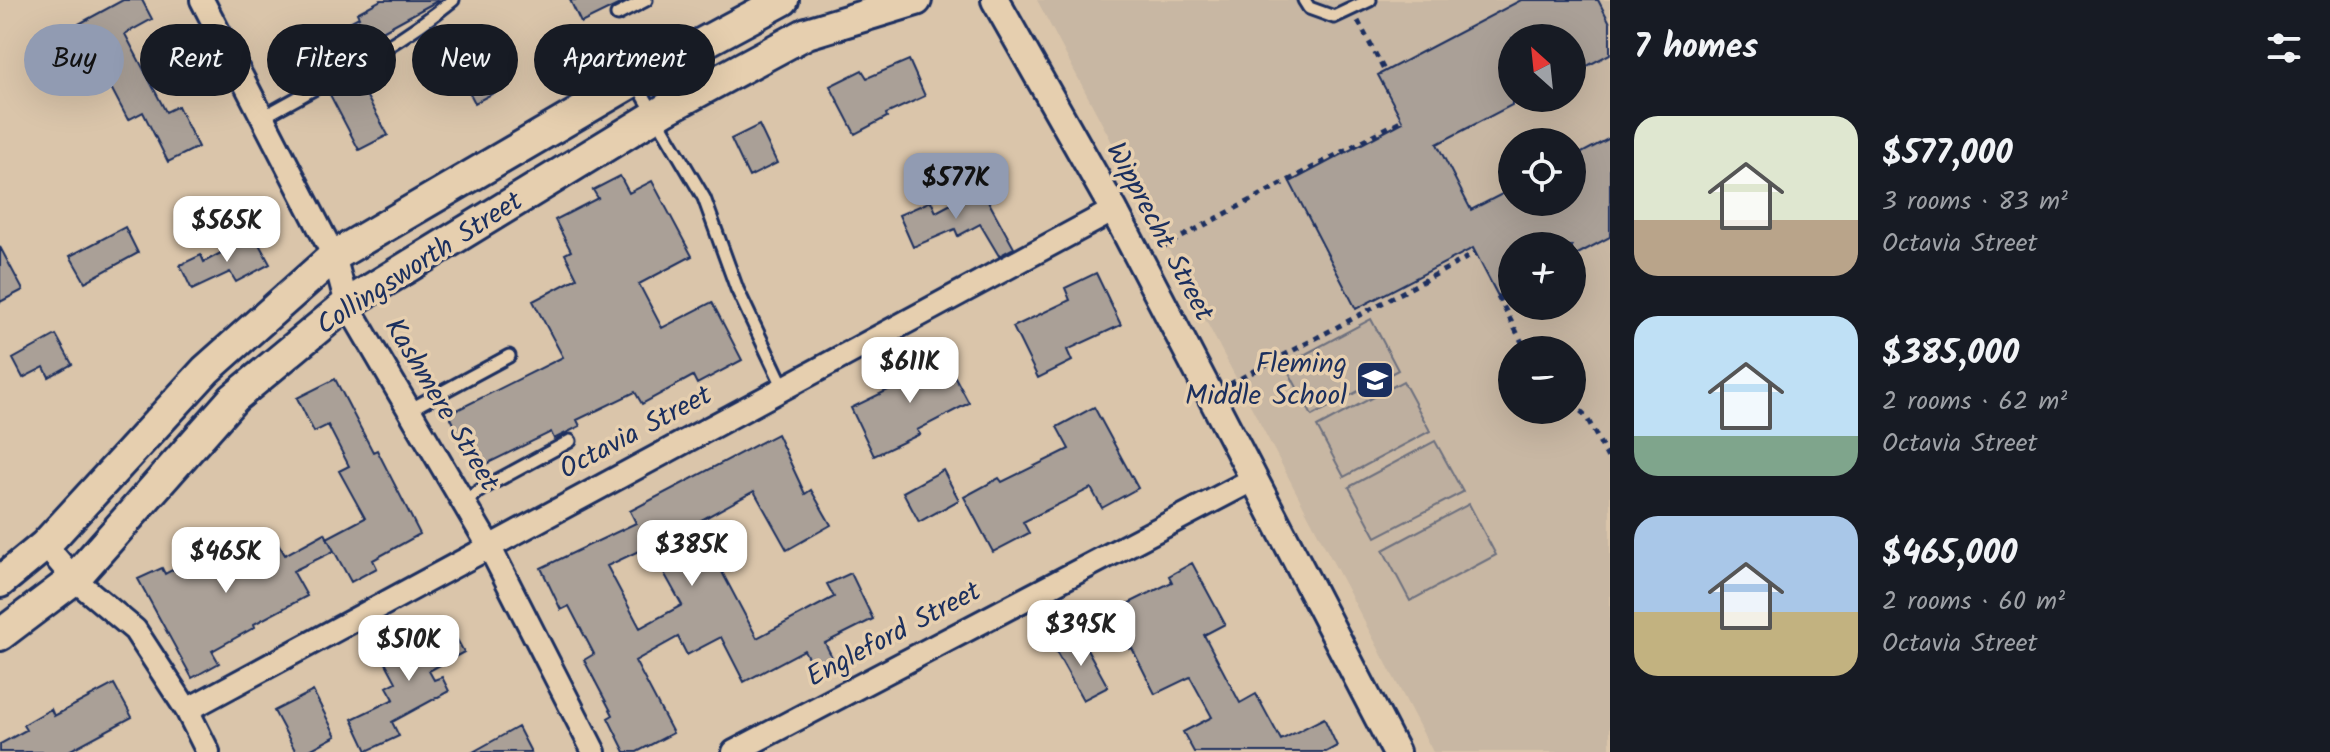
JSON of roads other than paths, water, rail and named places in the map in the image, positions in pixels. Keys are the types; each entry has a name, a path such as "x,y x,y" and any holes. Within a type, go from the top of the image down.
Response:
{"main road":[{"name":"Collingsworth Street","path":"715,37 783,0"},
{"name":"Collingsworth Street","path":"0,635 74,579 234,398 347,304 655,115 807,33 916,0"},
{"name":"Collingsworth Street","path":"0,582 45,545 206,370 334,256 607,96"}],"street":[{"name":"Kashmere Street","path":"202,0 334,256 347,304 489,546 594,752"},
{"name":"Wipprecht Street","path":"995,0 1114,210 1396,752"},
{"name":"Octavia Street","path":"187,710 1114,210"},
{"name":"Engleford Street","path":"734,752 1252,480"},
{"path":"45,545 74,579 135,630 187,710 208,752"}],"lane":[{"path":"263,117 365,59 453,0"},
{"path":"617,15 646,0"},
{"path":"1304,0 1309,8 1334,17 1370,0"},
{"path":"644,96 704,198 737,289 784,388"},
{"path":"409,410 509,356"},
{"path":"463,502 570,441"}],"place":[{"name":"Fleming Middle School","path":"1375,380"}]}
